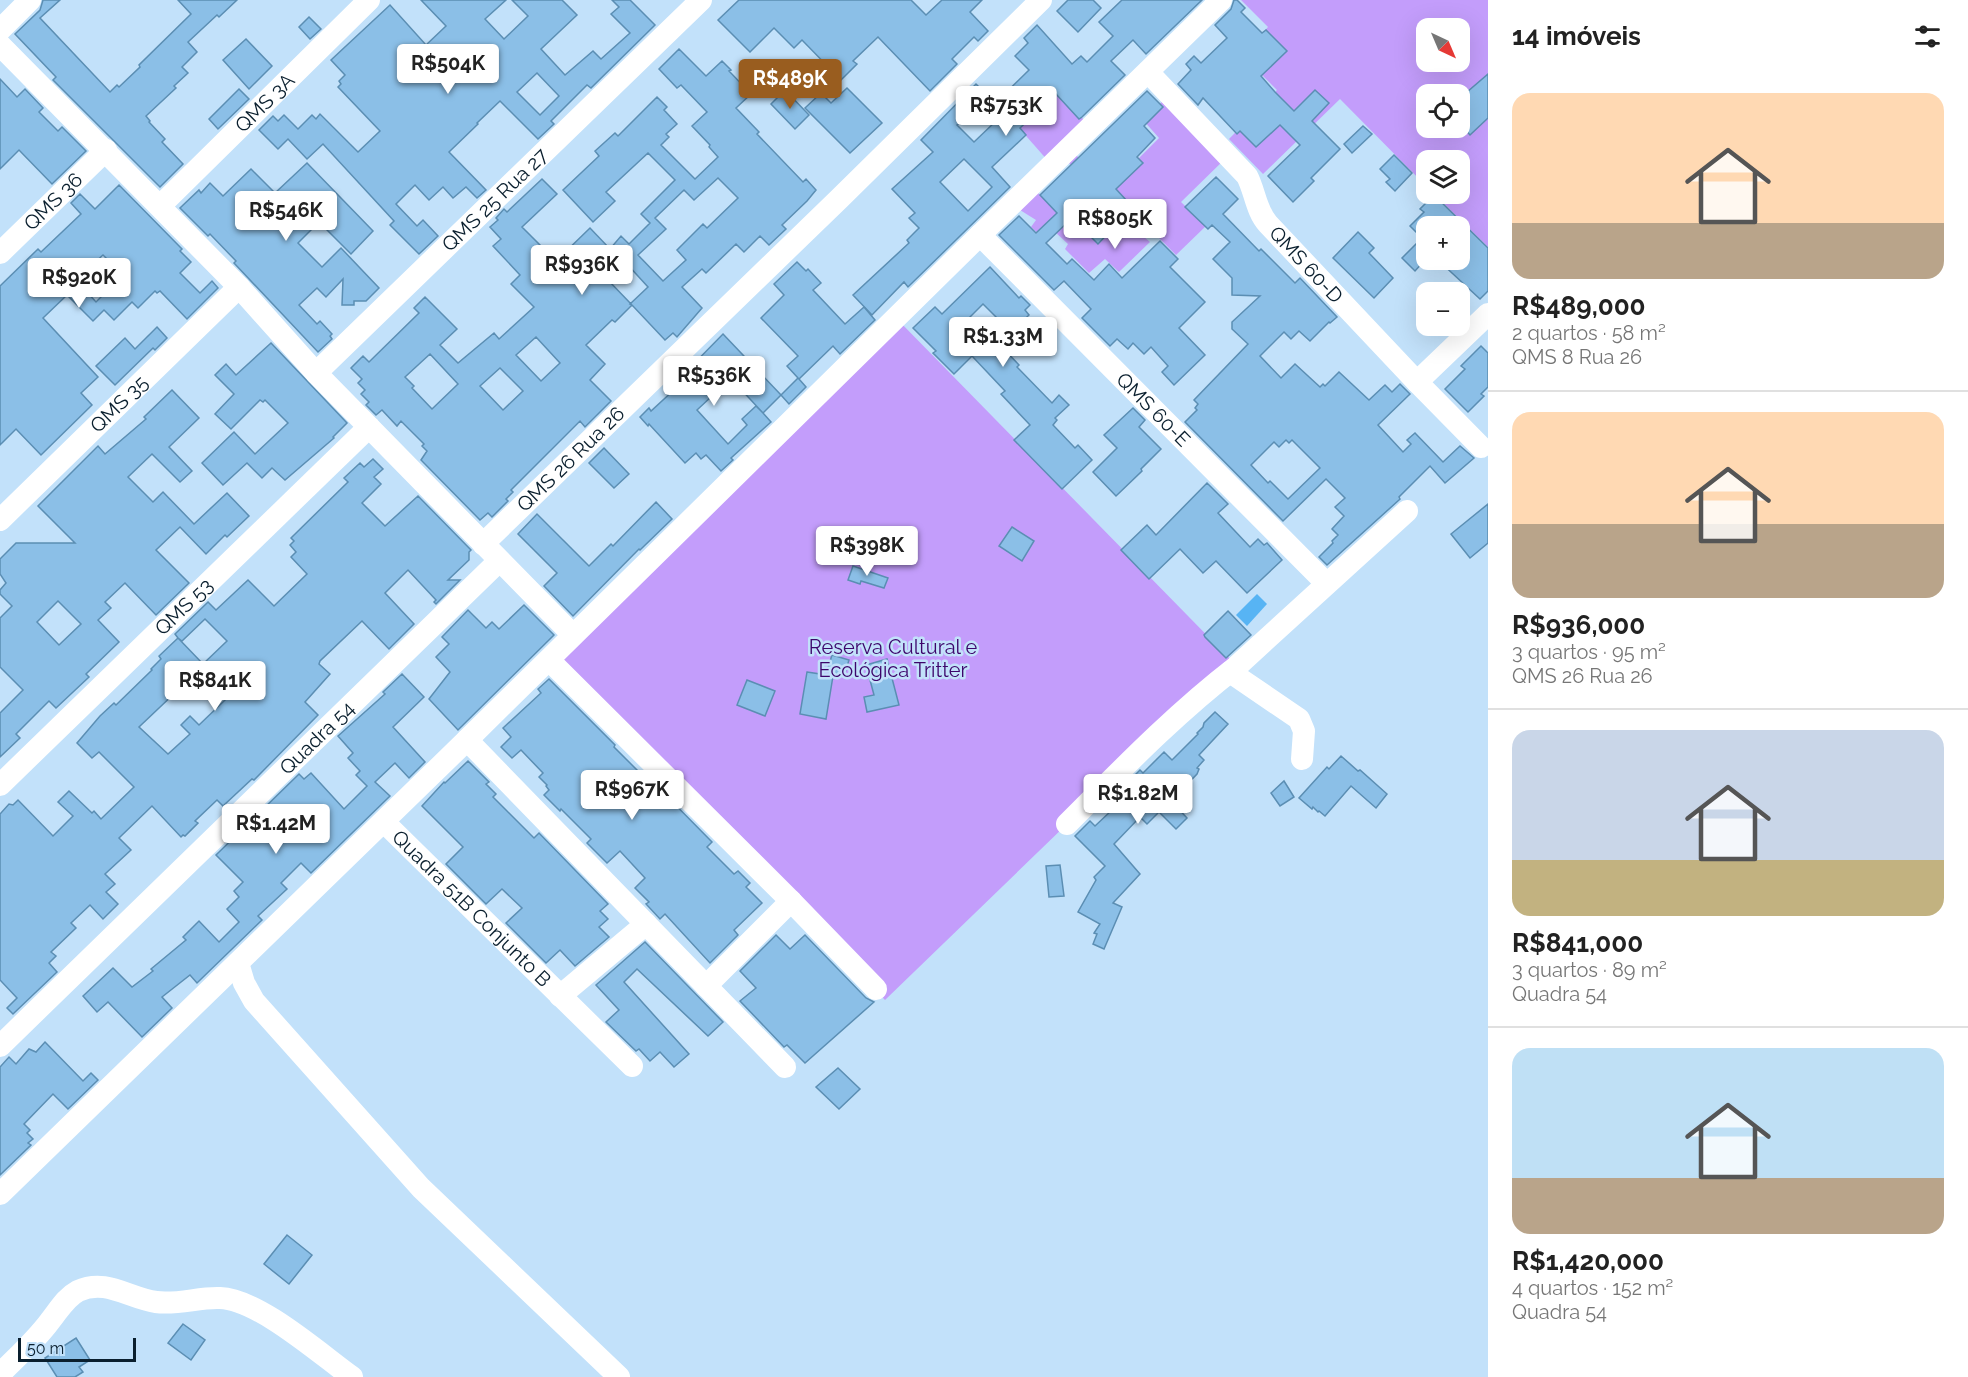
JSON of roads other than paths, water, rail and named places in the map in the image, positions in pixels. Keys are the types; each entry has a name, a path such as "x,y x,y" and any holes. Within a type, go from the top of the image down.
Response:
{"street":[{"path":"0,30 30,0"},
{"name":"QMS 3A","path":"160,206 369,0"},
{"name":"QMS 25 Rua 27","path":"316,373 701,0"},
{"name":"QMS 26 Rua 26","path":"483,544 1041,0"},
{"path":"0,1194 468,740 1221,0"},
{"path":"0,45 239,286 316,373 573,635"},
{"name":"QMS 60-D","path":"1148,72 1247,176 1262,216 1268,224 1481,447"},
{"name":"QMS 36","path":"0,253 106,150"},
{"name":"QMS 60-E","path":"980,235 1326,583"},
{"name":"QMS 35","path":"0,520 239,286"},
{"path":"1417,382 1488,314"},
{"name":"QMS 53","path":"0,785 369,427"},
{"path":"1067,824 1128,763 1209,688 1230,672 1407,511"},
{"name":"Quadra 54","path":"0,1046 57,988 499,561"},
{"path":"549,660 876,989"},
{"path":"1230,672 1299,719 1304,731 1302,759"},
{"path":"468,740 785,1066"},
{"name":"Quadra 51B Conjunto B","path":"384,822 632,1066"},
{"path":"706,986 791,901"},
{"path":"560,996 646,924"},
{"path":"238,963 244,983 254,1001 421,1188 619,1377"},
{"path":"0,1374 50,1322 62,1303 77,1292 103,1285 133,1297 158,1302 220,1298 234,1301 276,1321 352,1377"}],"water":[{"path":"1257,594 1267,604 1247,626 1236,615"}],"park label":[{"name":"Reserva Cultural e Ecológica Tritter","path":"893,658"}]}
